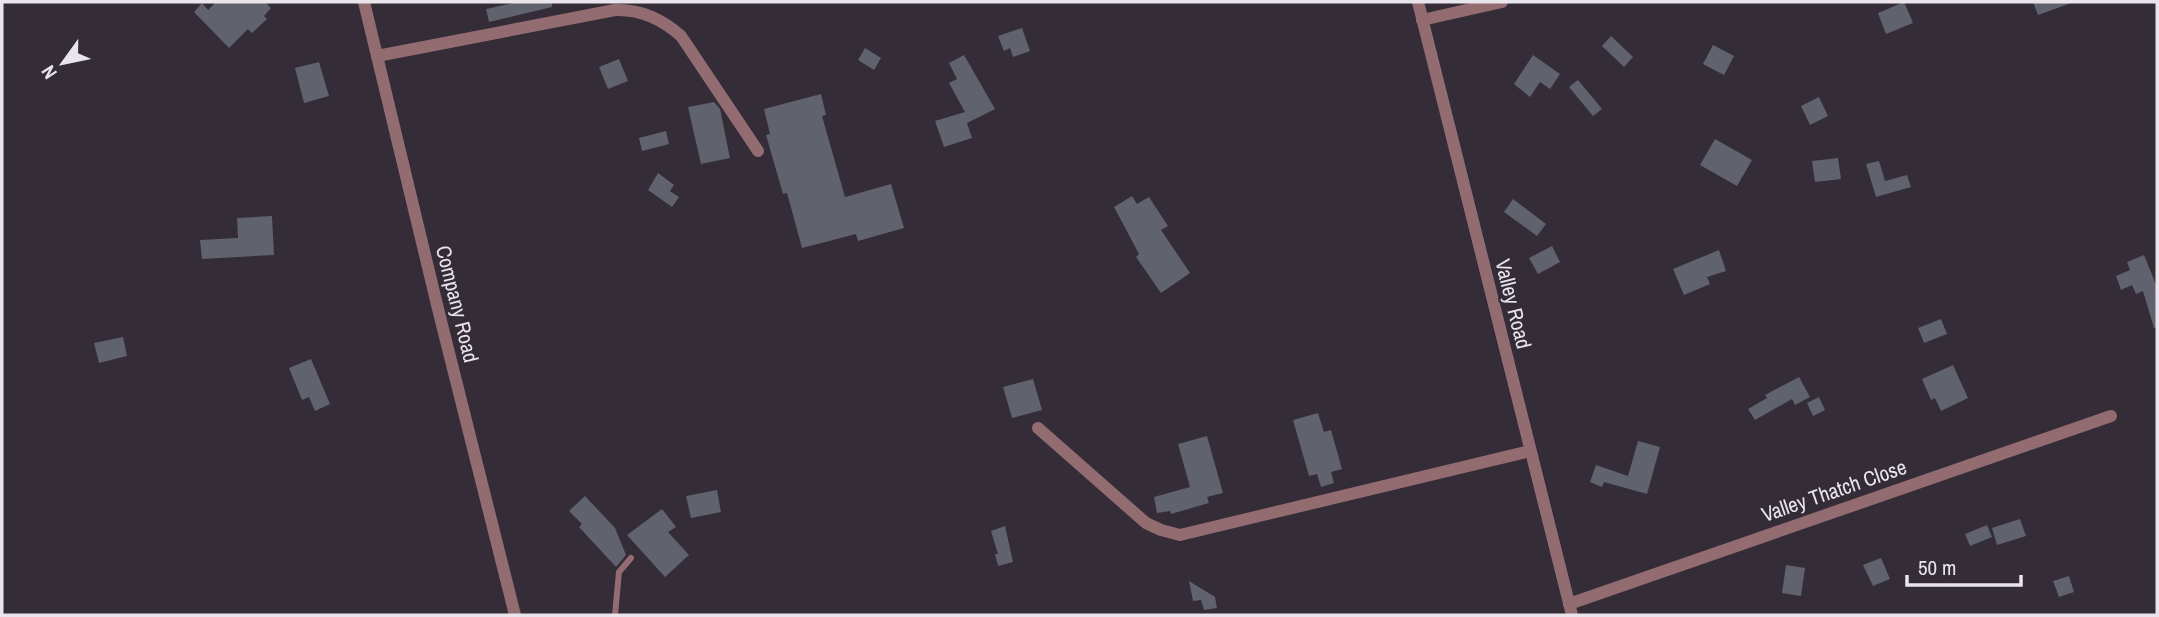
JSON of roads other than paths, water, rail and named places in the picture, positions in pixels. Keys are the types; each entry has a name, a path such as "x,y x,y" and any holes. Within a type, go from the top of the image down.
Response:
{"street":[{"name":"Company Road","path":"364,2 515,615"},
{"name":"Valley Road","path":"1418,2 1570,609"},
{"path":"1422,20 1503,2"},
{"path":"377,56 615,10 636,10 670,26 681,36 758,151"},
{"name":"Valley Thatch Close","path":"1570,609 2111,416"},
{"path":"1038,428 1146,523 1180,534 1530,452"}],"lane":[{"path":"615,615 619,572 631,558"}]}
